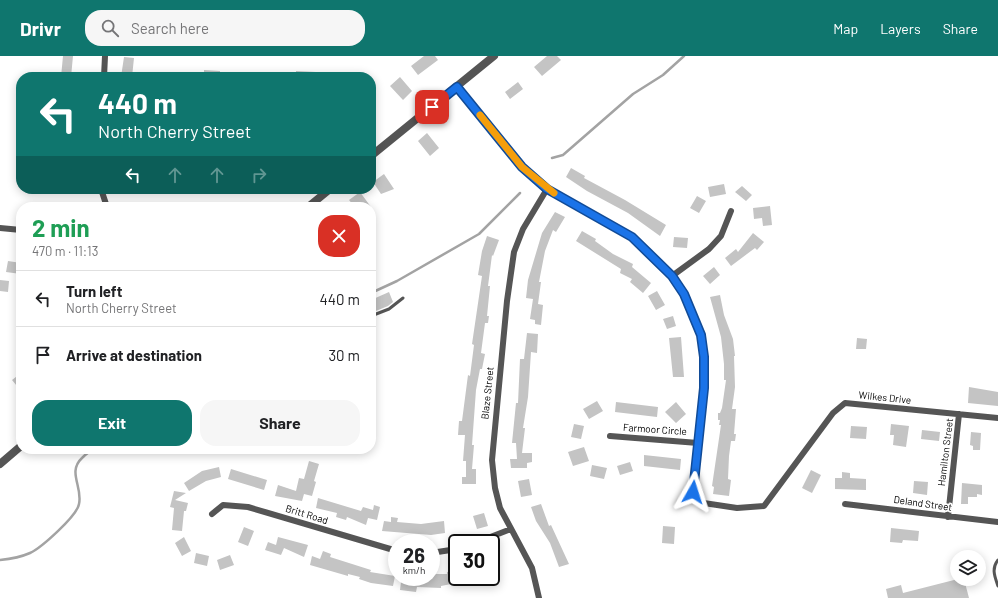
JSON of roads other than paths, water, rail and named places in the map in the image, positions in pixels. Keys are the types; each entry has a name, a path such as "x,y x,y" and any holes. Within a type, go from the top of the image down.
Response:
{"street":[{"path":"104,72 105,56"},
{"path":"376,152 494,56"},
{"path":"457,87 522,167 547,189 632,237 672,276 684,294 701,335 704,357 704,388 698,443"},
{"name":"Blaze Street","path":"539,598 532,568 500,508 495,488 492,460 507,301 514,252 523,229 547,189"},
{"path":"314,202 324,194"},
{"path":"672,276 709,249 721,236 731,211"},
{"path":"0,228 16,230"},
{"name":"Wilkes Drive","path":"698,443 693,492 697,502 737,508 764,506 833,413 845,403 998,418"},
{"name":"Hamilton Street","path":"948,517 959,414"},
{"name":"Farmoor Circle","path":"610,436 698,443"},
{"path":"0,464 16,450"},
{"name":"Deland Street","path":"846,504 998,522"},
{"name":"Britt Road","path":"212,514 223,505 248,507 388,548"},
{"path":"498,534 511,529"}],"lane":[{"path":"376,314 389,309 403,298"},
{"path":"998,560 995,565 994,572 998,586"}],"waterway":[{"path":"552,158 563,155 633,94 663,75 684,56"},
{"path":"376,291 397,281 479,234 520,193"},
{"path":"0,560 19,557 35,550 58,531 72,516 77,509 80,498 76,469 78,463 87,454"}]}
